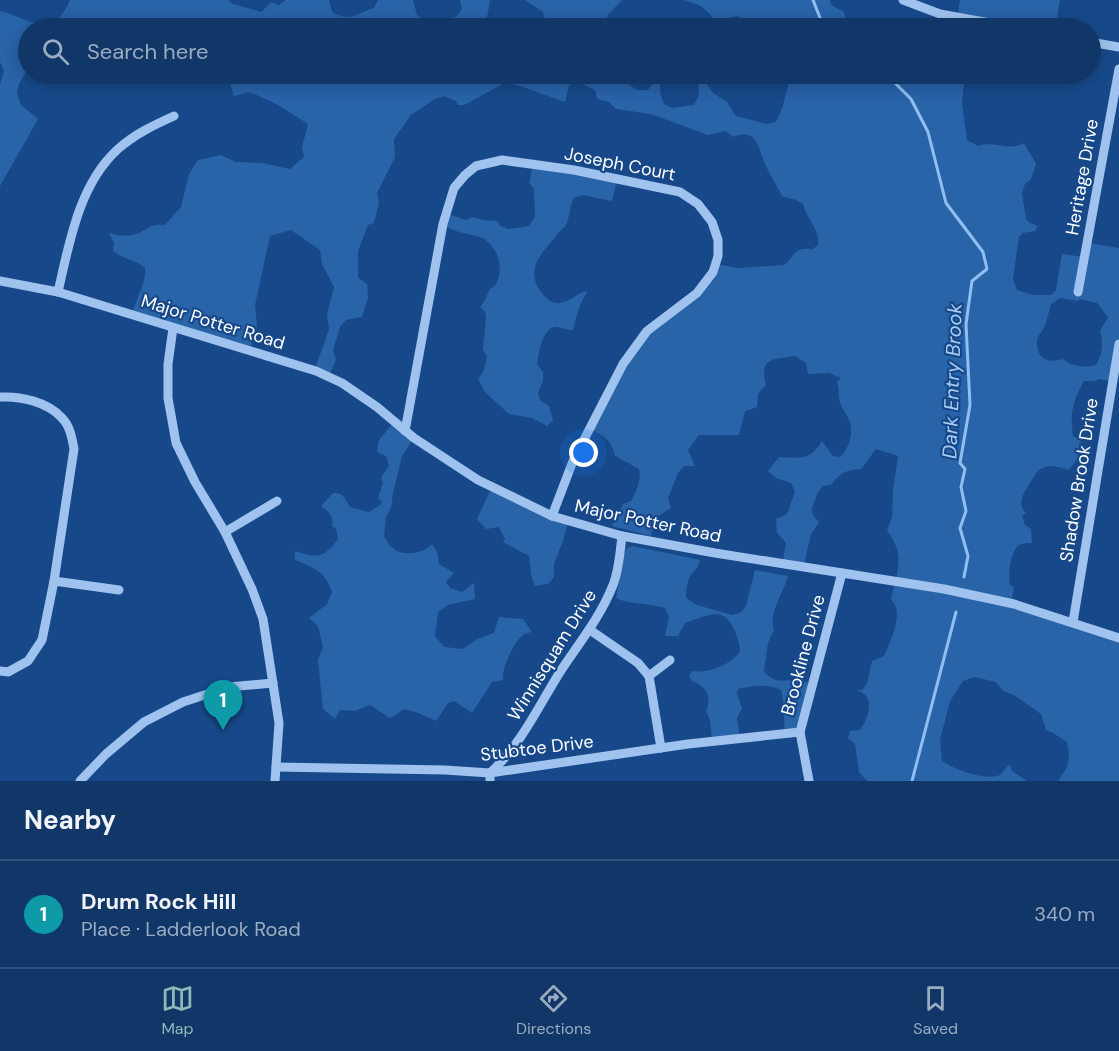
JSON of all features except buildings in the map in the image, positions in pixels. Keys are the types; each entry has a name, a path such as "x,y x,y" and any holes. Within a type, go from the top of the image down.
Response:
{"street":[{"path":"903,0 940,14 962,18"},
{"path":"1101,44 1119,47"},
{"name":"Heritage Drive","path":"1078,292 1119,69"},
{"path":"58,292 80,209 100,171 118,150 144,130 174,116"},
{"name":"Joseph Court","path":"405,430 443,224 454,188 465,175 476,166 502,160 584,172 680,192 699,204 712,222 718,240 713,272 697,293 647,332 623,364 573,460 552,516"},
{"name":"Major Potter Road","path":"0,281 58,292 324,375 342,383 376,406 405,430 478,480 552,516 622,536 944,589 1014,604 1119,638"},
{"path":"173,328 168,364 168,398 176,443 195,482 225,532 252,589 263,619 279,723 275,781"},
{"name":"Shadow Brook Drive","path":"1073,622 1119,344"},
{"path":"0,397 8,396 41,403 62,417 71,432 74,449 54,581 42,640 28,661 8,672 0,672"},
{"path":"225,532 277,501"},
{"name":"Winnisquam Drive","path":"490,777 508,757 562,670 590,630 614,582 622,536"},
{"name":"Brookline Drive","path":"809,781 800,732 842,573"},
{"path":"54,581 119,590"},
{"path":"590,630 638,663 649,676 661,748"},
{"path":"649,676 670,660"},
{"path":"80,781 106,754 144,722 183,702 229,687 273,683"},
{"name":"Stubtoe Drive","path":"276,767 445,770 490,777 661,748 800,732"}],"shaded area":[{"path":"70,0 228,0 233,4 261,12 271,2 279,5 286,0 329,0 332,12 349,17 374,8 378,0 413,0 417,15 421,18 59,18"},
{"path":"460,0 490,0 487,18 448,18 456,17 462,9"},
{"path":"525,0 622,0 607,18 544,18 543,12"},
{"path":"683,0 830,0 831,5 844,12 846,18 740,18 738,16 711,18 706,10"},
{"path":"960,0 1060,0 1057,18 983,18 958,13"},
{"path":"0,11 19,18 17,93 21,105 38,119 0,186 0,84 4,71 0,62"},
{"path":"230,84 503,84 464,105 458,105 456,101 444,96 435,99 411,115 394,139 395,157 377,193 379,203 374,223 368,225 358,251 358,278 367,284 368,298 362,317 346,320 340,327 333,350 336,360 329,376 314,372 329,329 327,314 334,287 322,264 320,250 291,230 270,236 255,305 257,327 250,351 132,314 145,268 113,251 114,243 109,233 130,236 151,226 165,225 181,207 189,174 198,160 221,155 236,162 262,163 290,169 304,157 302,147 308,124 278,105 250,92 234,96"},
{"path":"510,84 572,84 569,85 565,102"},
{"path":"582,84 628,84 637,90 648,90 652,84 660,84 664,104 672,108 694,105 699,95 698,84 707,84 713,93 727,102 736,116 767,124 776,122 788,84 964,84 962,103 967,140 978,146 989,144 1013,146 1024,143 1036,164 1031,179 1025,184 1022,193 1026,219 1038,226 1035,231 1023,233 1019,237 1013,279 1017,290 1033,295 1051,295 1056,290 1062,254 1085,257 1089,243 1119,248 1119,362 1114,382 1098,379 1084,381 1074,402 1072,414 1073,436 1081,441 1078,458 1069,470 1051,466 1040,470 1025,490 1021,502 1026,513 1022,516 1025,525 1031,529 1032,543 1021,544 1015,549 1009,576 1010,585 1014,587 1011,604 1119,639 1119,781 1058,781 1068,763 1067,742 1046,730 1041,714 1014,695 1003,691 996,682 974,677 963,681 950,701 940,740 942,761 963,771 987,777 1000,775 1010,764 1012,771 1027,781 867,781 859,772 855,744 848,738 850,731 860,730 862,727 869,704 865,695 857,690 862,690 867,683 872,661 884,656 897,619 895,605 891,600 898,557 897,549 887,531 892,517 898,456 876,449 861,469 844,473 831,485 823,486 812,508 813,515 819,522 811,534 804,564 783,560 786,543 777,533 776,519 787,514 795,492 791,483 776,478 768,471 779,457 804,457 813,452 822,441 833,456 839,457 845,450 849,442 851,427 840,400 837,382 841,378 829,373 808,374 806,363 795,356 769,362 764,369 766,385 758,394 757,407 745,411 739,435 699,435 688,450 695,466 684,466 678,473 668,498 671,508 657,519 651,536 612,526 623,504 631,501 635,494 640,473 639,469 615,456 607,439 590,429 644,336 695,296 716,264 737,268 784,265 795,252 802,249 813,249 818,245 818,239 803,204 782,196 752,137 741,135 733,137 725,131 708,135 651,114 616,109 609,102 597,99 595,90","holes":["1060,298 1078,301 1080,299 1097,303 1108,317 1100,331 1102,348 1096,365 1078,366 1063,359 1052,361 1044,358 1039,352 1037,341 1044,328 1051,304"]},
{"path":"533,165 617,180 612,201 582,195 574,198 566,225 541,255 535,268 534,275 540,291 553,302 562,303 588,291 580,305 573,330 553,328 545,335 540,347 537,364 543,372 543,381 538,393 540,400 549,406 553,420 547,426 532,418 509,414 485,392 478,379 483,372 487,357 483,349 486,317 480,307 498,279 500,265 495,251 486,240 445,226 448,214 466,220 473,217 497,221 500,226 509,229 529,226 535,217 534,189 529,183"},
{"path":"393,423 413,439 402,456 391,508 386,517 384,537 394,549 403,553 419,552 432,544 437,552 439,564 454,573 446,582 450,588 462,592 474,583 475,599 448,605 438,612 435,636 444,647 463,649 477,639 494,633 499,617 523,619 532,632 519,638 506,663 503,680 492,682 472,713 454,701 448,703 436,721 410,710 401,711 390,718 370,705 355,711 340,710 335,719 323,709 318,660 323,647 318,626 309,618 327,604 332,592 323,575 295,560 295,551 319,555 328,550 338,539 336,529 332,526 331,516 321,506 333,493 342,495 350,507 369,512 380,505 382,502 378,498 383,483 381,478 389,466 386,456 377,452 379,440"},
{"path":"491,489 568,522 554,564 554,577 548,584 535,586 529,556 503,542 505,539 499,527 486,529 477,519"},
{"path":"633,546 700,560 688,581 686,598 697,605 732,615 740,613 746,606 755,570 788,576 773,617 774,630 768,643 764,671 775,680 799,680 813,684 801,732 785,732 781,690 770,686 755,686 738,689 737,693 742,708 737,718 740,739 712,741 710,720 706,711 707,693 689,676 692,671 712,670 736,657 740,652 737,635 727,619 717,614 685,623 678,636 665,636 669,617 665,608 616,598 624,555 627,548"}],"waterway":[{"name":"Dark Entry Brook","path":"813,0 820,18"},
{"name":"Dark Entry Brook","path":"896,84 911,99 928,132 946,203 983,252 987,269 972,281 966,324 970,405 960,463 965,469 961,487 966,511 960,528 968,556 964,577"},
{"name":"Dark Entry Brook","path":"912,781 956,612"}],"place":[{"name":"Drum Rock Hill","path":"223,730"}]}
